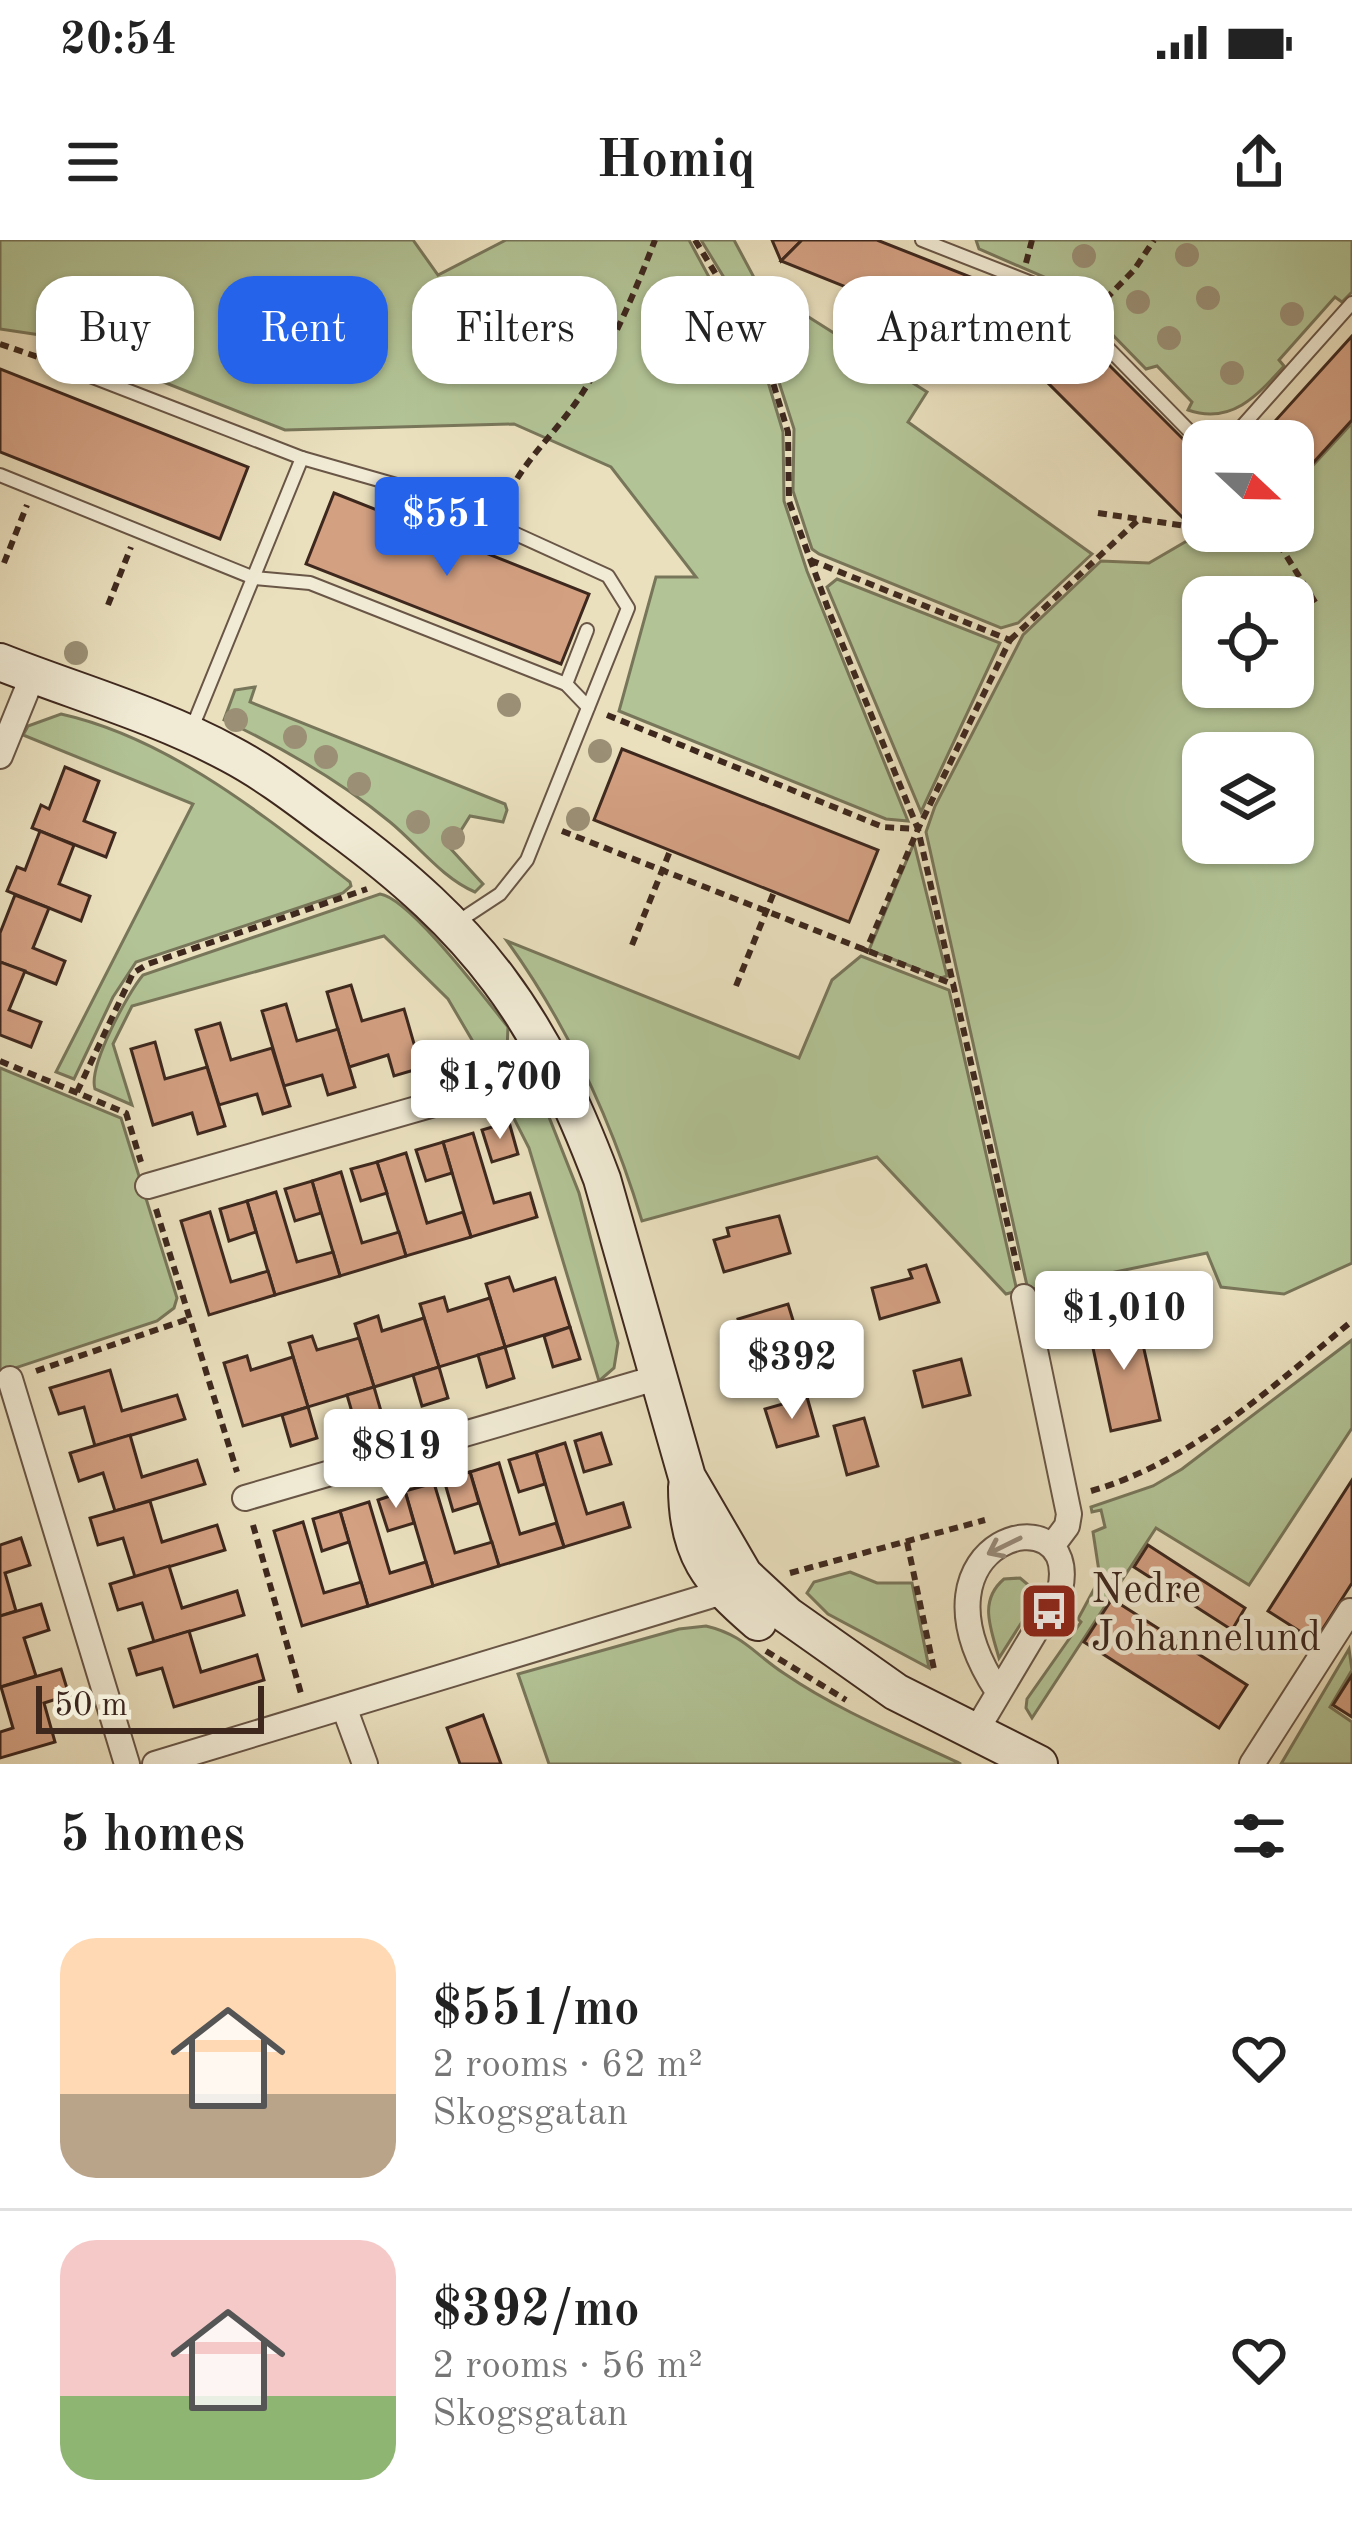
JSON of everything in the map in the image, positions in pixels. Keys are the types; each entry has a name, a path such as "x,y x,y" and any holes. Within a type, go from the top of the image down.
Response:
{"street":[{"path":"0,756 16,668 190,734 268,776 404,877 454,924 520,1006 556,1069 602,1179 686,1477 752,1584 787,1616 896,1692 1039,1764"},
{"path":"148,1186 556,1069"},
{"path":"1024,1297 1067,1497 1067,1526 1052,1546"},
{"path":"245,1498 656,1378"},
{"path":"10,1379 127,1764"},
{"path":"976,1731 1060,1590 1062,1564 1052,1546 1027,1535 987,1553 974,1574 966,1602 967,1628 976,1654 997,1690"},
{"path":"155,1764 752,1584"},
{"path":"1252,1764 1351,1610"},
{"path":"344,1707 364,1764"}],"lane":[{"path":"922,240 1016,276"},
{"path":"1248,420 1352,303"},
{"path":"1114,354 1182,423"},
{"path":"111,384 302,458 428,494 608,576 628,608 543,824 527,860 500,894 454,924"},
{"path":"190,734 302,458"},
{"path":"0,475 254,578 310,583 566,684 588,707"},
{"path":"566,684 587,631"}],"path":[{"path":"494,524 517,473 582,394 629,307 655,240"},
{"path":"695,240 764,353 788,431 789,501 918,829 1024,1297"},
{"path":"1114,290 1154,240"},
{"path":"0,344 36,357"},
{"path":"4,563 33,489"},
{"path":"1098,513 1182,525"},
{"path":"866,953 918,829 1010,640 1139,519"},
{"path":"108,604 138,531"},
{"path":"1284,552 1318,608"},
{"path":"810,560 1010,640"},
{"path":"588,707 883,827 918,829"},
{"path":"543,824 955,985"},
{"path":"632,945 670,850"},
{"path":"77,1092 134,973 148,964 372,888 362,880"},
{"path":"736,986 774,892"},
{"path":"0,1060 126,1113 308,1718"},
{"path":"10,1379 191,1318"},
{"path":"1067,1497 1152,1470 1184,1451 1352,1322"},
{"path":"752,1584 999,1516"},
{"path":"907,1542 935,1677"}],"green space":[{"path":"0,240 413,240 438,275 506,240 689,240 708,276 641,276 641,384 769,384 783,432 784,501 807,571 908,821 886,819 619,711 656,577 696,577 611,467 514,424 285,430 169,384 194,384 194,276 36,276 36,334 0,329"},
{"path":"701,240 734,240 753,276 723,276"},
{"path":"976,240 1352,240 1352,292 1342,302 1335,297 1279,360 1284,366 1253,397 1230,411 1203,414 1188,410 1192,402 1157,366 1146,369 1114,336 1114,276 1042,276 979,249"},
{"path":"809,317 833,332 833,384 914,384 927,392 908,422 1092,554 1018,623 1001,628 819,554 812,549 793,491 794,429 780,384 809,384"},
{"path":"1352,423 1352,1263 1284,1294 1221,1287 1207,1253 1028,1290 926,832 1023,635 1101,561 1149,563 1182,544 1182,552 1314,552 1314,464"},
{"path":"837,579 1000,643 921,812 827,587"},
{"path":"255,687 250,702 505,804 503,822 470,816 450,848 483,884 475,892 463,886 351,792 224,720 235,690"},
{"path":"61,714 101,725 177,760 249,806 351,886 343,893 136,962 113,997 74,1079 56,1072 193,804 23,735 28,726"},
{"path":"914,843 947,976 941,978 869,950"},
{"path":"380,894 428,931 508,1027 507,1050 492,1074 448,999 384,936 132,1006 113,1044 132,1105 95,1089 103,1048 143,975"},
{"path":"507,941 799,1058 832,980 861,956 949,990 1017,1291 1006,1294 877,1157 642,1221 586,1075"},
{"path":"0,1068 121,1118 177,1298 174,1308 157,1321 0,1373"},
{"path":"512,1093 545,1107 579,1193 618,1343 614,1368 599,1381 529,1148 502,1095"},
{"path":"1352,1340 1352,1428 1249,1585 1156,1528 1032,1718 1027,1699 1081,1622 1078,1619 1100,1578 1093,1532 1105,1527 1101,1510 1092,1512 1091,1507 1153,1486 1182,1469"},
{"path":"850,1572 877,1583 912,1583 929,1668 828,1614 807,1593 814,1582"},
{"path":"1020,1578 1032,1588 1034,1603 999,1658 989,1616 991,1597 1004,1579"},
{"path":"706,1626 740,1640 827,1700 961,1764 549,1764 518,1674 679,1629"},
{"path":"1349,1649 1352,1670 1330,1707 1352,1722 1352,1764 1281,1764"}],"building":[{"path":"772,240 802,240 781,261"},
{"path":"802,240 877,240 968,276 833,276 833,282 781,261"},
{"path":"1352,336 1352,420 1314,462 1314,420 1276,420"},
{"path":"0,369 248,467 220,539 0,452"},
{"path":"1114,370 1182,438 1182,517 1049,384 1114,384"},
{"path":"334,493 589,594 561,664 306,564"},
{"path":"622,749 878,850 849,922 594,820"},
{"path":"65,767 99,781 84,821 115,833 106,857 32,828 41,805 49,809"},
{"path":"40,831 74,845 59,884 90,896 81,921 7,891 17,867 25,870"},
{"path":"15,895 49,908 33,948 65,961 56,984 0,962 0,933"},
{"path":"0,962 25,971 9,1010 41,1022 31,1047 0,1035"},
{"path":"351,985 362,1021 404,1009 421,1068 394,1076 388,1055 349,1067 327,992"},
{"path":"286,1004 297,1041 338,1029 355,1087 328,1095 322,1075 284,1086 262,1011"},
{"path":"220,1023 231,1060 272,1048 290,1106 263,1114 257,1094 219,1105 196,1030"},
{"path":"155,1042 165,1079 207,1067 225,1126 198,1134 192,1113 153,1125 131,1049"},
{"path":"509,1122 518,1154 492,1162 482,1130"},
{"path":"473,1133 494,1203 530,1193 537,1217 471,1237 443,1142"},
{"path":"443,1142 452,1173 426,1181 416,1150"},
{"path":"406,1153 427,1223 463,1212 471,1237 406,1256 377,1162"},
{"path":"377,1162 387,1193 361,1201 351,1169"},
{"path":"341,1172 362,1243 399,1232 406,1256 340,1276 312,1181"},
{"path":"312,1181 321,1213 295,1221 285,1189"},
{"path":"276,1192 297,1262 333,1252 340,1276 275,1295 247,1201"},
{"path":"247,1201 256,1232 229,1241 220,1209"},
{"path":"210,1212 231,1282 268,1271 275,1295 209,1315 181,1221"},
{"path":"779,1216 790,1253 724,1272 714,1240 729,1236 727,1228"},
{"path":"926,1265 939,1302 880,1319 872,1288 912,1278 909,1270"},
{"path":"509,1277 514,1291 555,1278 570,1327 505,1347 486,1284"},
{"path":"1074,1295 1078,1309 1046,1316 1043,1301"},
{"path":"444,1297 448,1311 490,1298 505,1347 439,1367 420,1304"},
{"path":"788,1304 800,1343 750,1358 738,1319"},
{"path":"1136,1314 1160,1420 1111,1431 1088,1325"},
{"path":"378,1316 382,1331 424,1318 439,1367 374,1387 355,1324"},
{"path":"570,1327 580,1359 553,1367 544,1336"},
{"path":"312,1336 317,1350 359,1338 374,1387 308,1407 289,1343"},
{"path":"505,1347 514,1378 487,1387 478,1355"},
{"path":"247,1356 251,1370 293,1357 308,1407 243,1426 224,1363"},
{"path":"961,1359 970,1395 923,1407 914,1371"},
{"path":"439,1367 448,1398 422,1406 413,1375"},
{"path":"110,1370 122,1411 177,1395 185,1419 95,1446 84,1407 59,1414 50,1388"},
{"path":"374,1387 383,1418 356,1426 347,1395"},
{"path":"807,1397 818,1436 777,1447 765,1409"},
{"path":"308,1407 317,1438 291,1446 282,1415"},
{"path":"864,1418 878,1466 847,1475 834,1426"},
{"path":"601,1433 611,1464 584,1472 575,1441"},
{"path":"130,1435 142,1477 197,1460 205,1484 115,1511 103,1473 79,1481 70,1453"},
{"path":"565,1443 587,1514 623,1503 630,1527 564,1547 536,1452"},
{"path":"536,1452 545,1484 519,1492 509,1460"},
{"path":"499,1463 520,1534 556,1523 564,1547 499,1566 470,1472"},
{"path":"470,1472 479,1503 453,1511 444,1480"},
{"path":"1352,1480 1352,1583 1315,1641 1268,1611"},
{"path":"434,1483 455,1553 492,1542 499,1566 433,1586 405,1491"},
{"path":"405,1491 414,1523 388,1531 378,1500"},
{"path":"150,1501 162,1542 217,1525 225,1550 135,1577 123,1538 98,1545 90,1518"},
{"path":"369,1502 390,1573 426,1562 433,1586 368,1606 340,1511"},
{"path":"340,1511 349,1542 322,1551 313,1519"},
{"path":"303,1522 324,1593 361,1582 368,1606 302,1626 274,1531"},
{"path":"21,1538 30,1565 5,1573 16,1611 0,1616 0,1545"},
{"path":"1148,1545 1245,1608 1232,1630 1134,1567"},
{"path":"169,1566 182,1608 237,1591 244,1615 154,1642 142,1603 118,1610 110,1584"},
{"path":"1112,1599 1247,1685 1219,1728 1084,1642"},
{"path":"41,1604 49,1630 24,1638 36,1676 0,1687 0,1616"},
{"path":"189,1631 201,1672 257,1655 264,1680 174,1707 162,1668 137,1675 129,1649"},
{"path":"61,1669 69,1695 44,1703 55,1742 0,1758 0,1732 13,1728 1,1687"},
{"path":"1352,1675 1352,1717 1333,1705"},
{"path":"483,1715 501,1764 460,1764 447,1728"}],"place":[{"name":"Nedre Johannelund","path":"1049,1611"}]}
